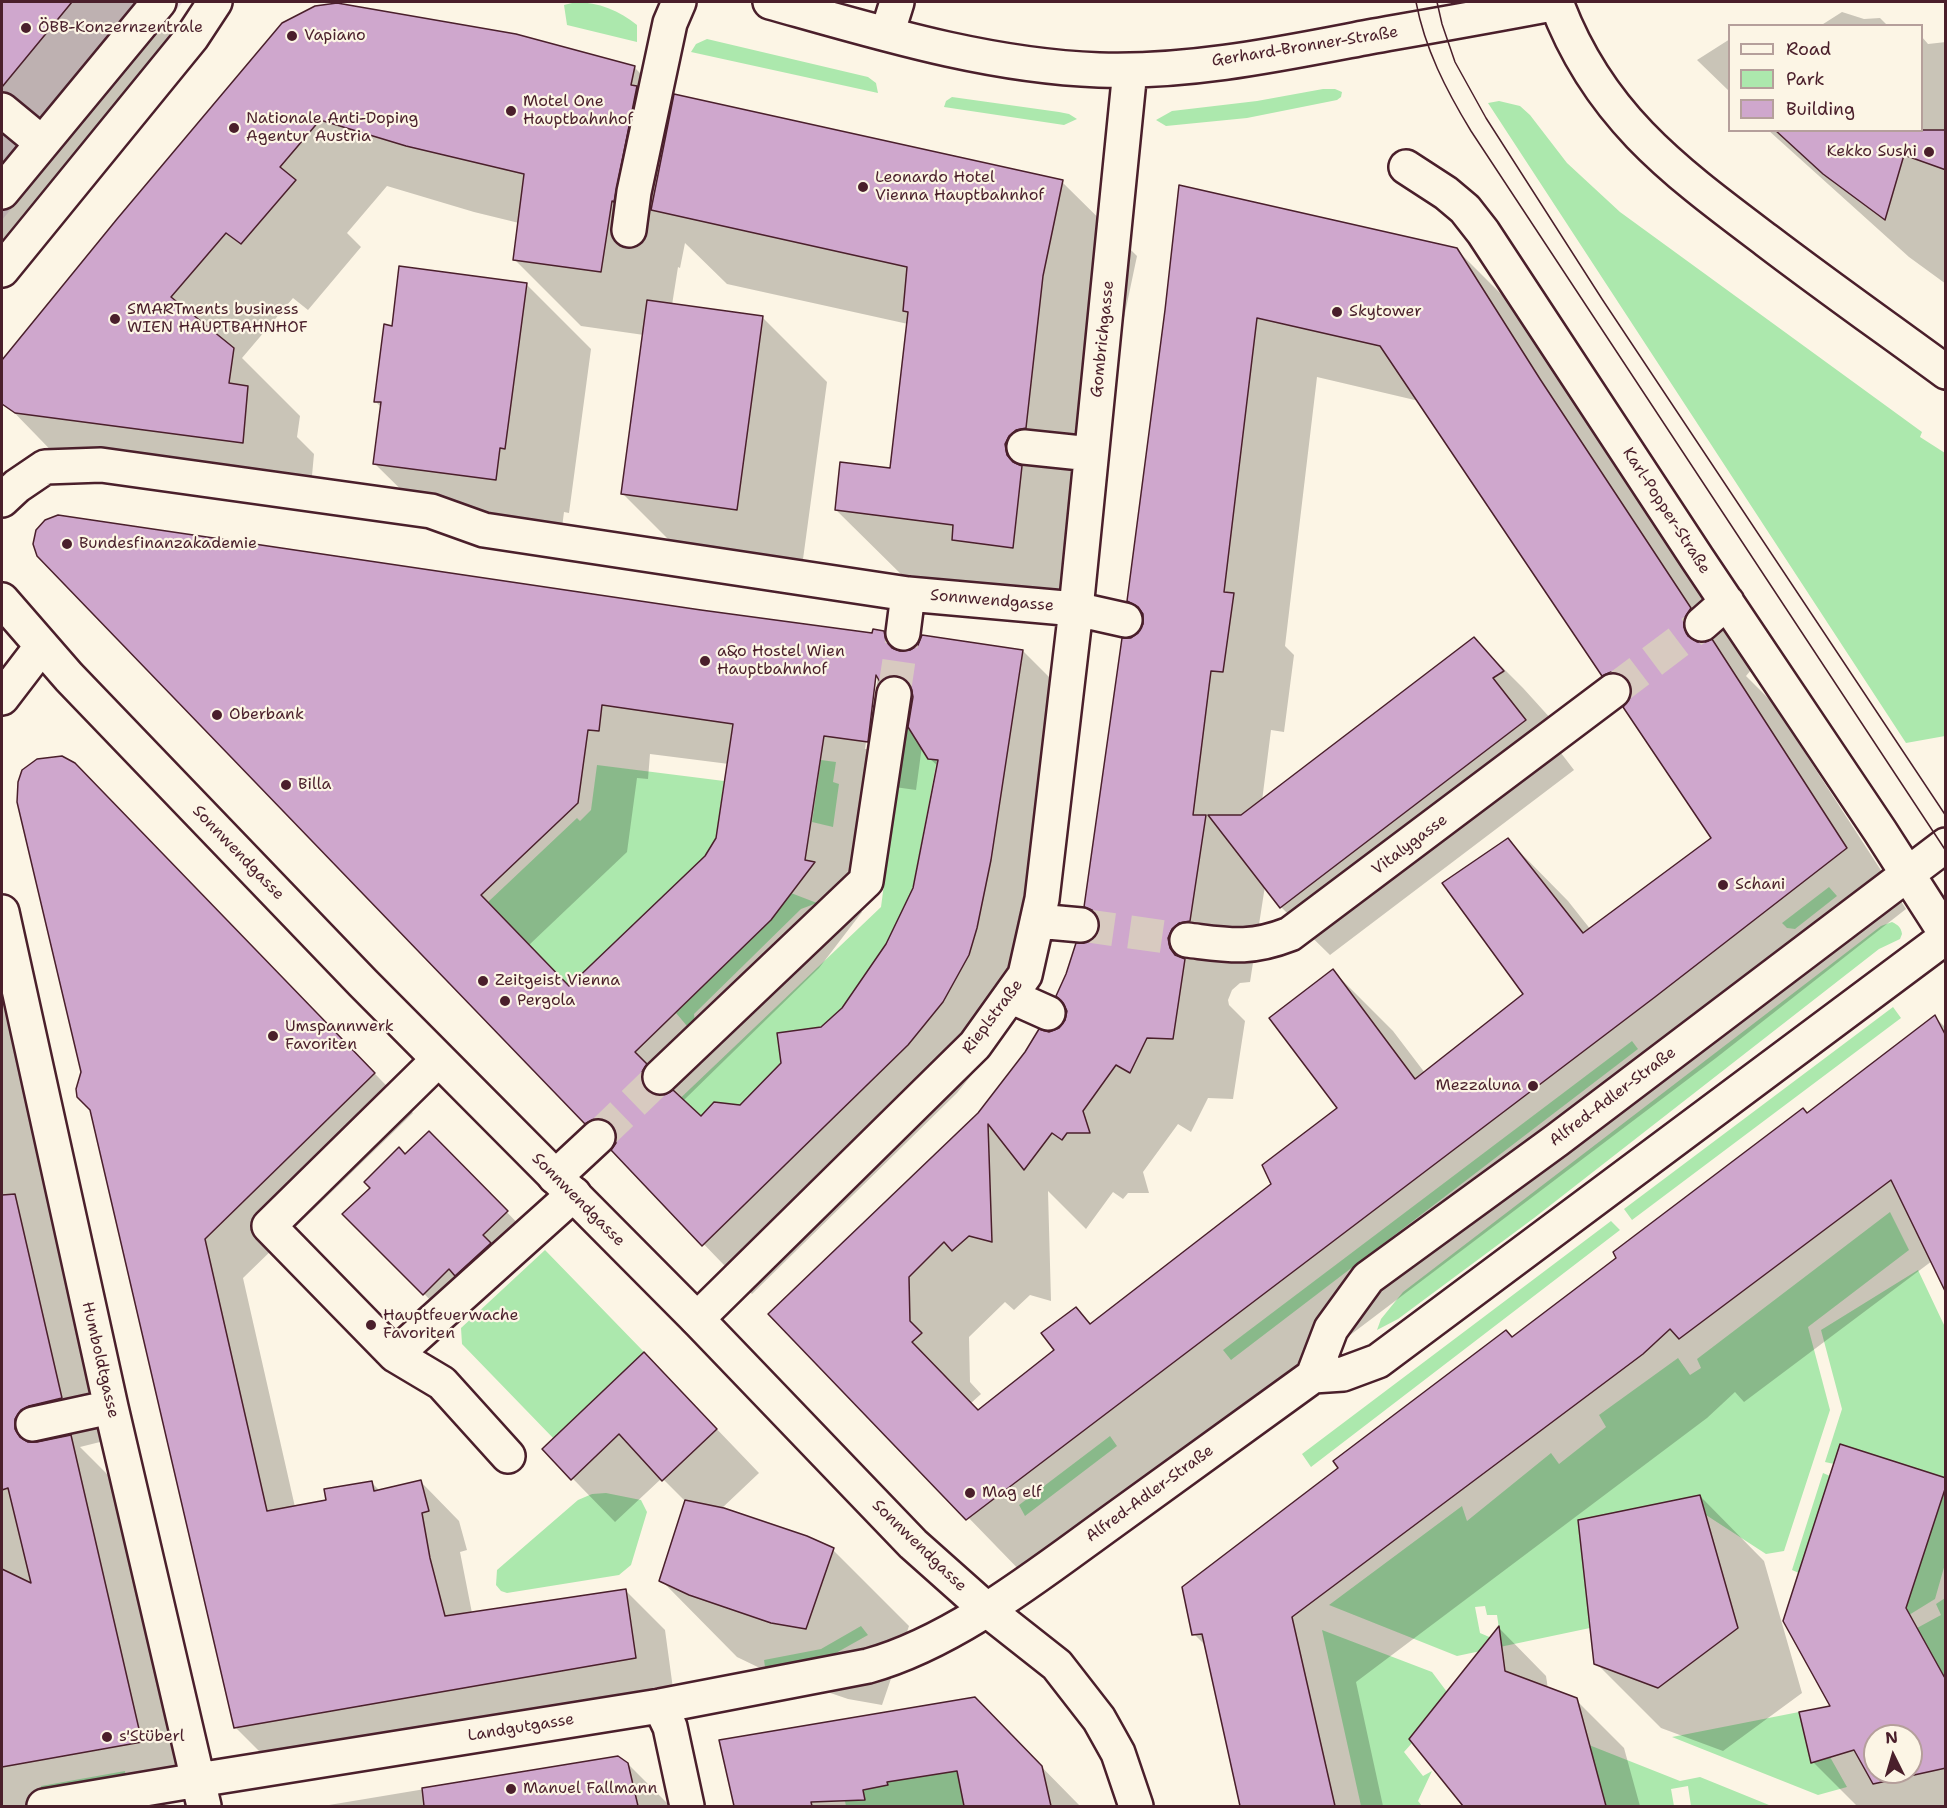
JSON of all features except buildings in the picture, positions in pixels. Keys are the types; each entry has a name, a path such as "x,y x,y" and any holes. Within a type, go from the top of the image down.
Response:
{"street":[{"path":"2,192 159,2"},
{"path":"2,270 192,37 215,2"},
{"path":"629,230 634,192 670,23 679,2"},
{"name":"Gerhard-Bronner-Straße","path":"770,2 887,34 1007,60 1088,69 1130,70 1255,59 1556,2"},
{"path":"887,34 897,2"},
{"path":"1556,2 1571,38 1598,84 1647,145 1724,209 1946,372"},
{"name":"Gombrichgasse","path":"1076,609 1130,70"},
{"path":"2,110 42,143"},
{"name":"Karl-Popper-Straße","path":"1406,167 1446,193 1465,209 1483,231 1946,935"},
{"path":"1024,447 1091,454"},
{"name":"Sonnwendgasse","path":"2,501 17,486 45,467 100,465 430,511 484,530 908,594 1076,609 1125,620"},
{"path":"903,633 908,594"},
{"name":"Sonnwendgasse","path":"2,600 41,647 438,1060 697,1319 913,1544 986,1609 1057,1665 1099,1719 1118,1753 1137,1806"},
{"path":"1702,624 1727,602"},
{"name":"Rieplstraße","path":"697,1319 975,1045 1025,975 1042,899 1076,609"},
{"path":"2,698 41,647"},
{"name":"Vitalygasse","path":"1187,940 1241,946 1267,943 1290,934 1613,691"},
{"path":"660,1077 866,881 894,694"},
{"name":"Alfred-Adler-Straße","path":"986,1609 1031,1581 1312,1376 1331,1329 1368,1278 1557,1140 1946,845"},
{"name":"Humboldtgasse","path":"2,912 111,1407 201,1793"},
{"path":"1037,921 1081,925"},
{"path":"1312,1376 1343,1374 1378,1361 1946,935"},
{"path":"1010,996 1048,1013"},
{"path":"438,1060 269,1226 395,1355 442,1383 508,1456"},
{"path":"395,1355 564,1186 598,1137"},
{"path":"33,1424 111,1407"},
{"name":"Landgutgasse","path":"44,1806 201,1793 868,1666 894,1659 925,1645 986,1609"},
{"path":"660,1706 670,1727 687,1806"}],"shaded area":[{"path":"2,2 183,2 2,220"}],"green space":[{"path":"576,2 600,6 630,20 637,25 637,42 567,25 564,5"},
{"path":"707,39 868,77 876,83 878,93 691,52 696,44"},
{"path":"1323,89 1335,89 1342,92 1341,97 1337,100 1247,118 1166,126 1156,120 1172,111 1257,101"},
{"path":"952,97 1059,112 1077,119 1064,125 944,107 946,101"},
{"path":"1499,101 1520,106 1530,115 1567,163 1620,212 1922,432 1920,437 1945,453 1945,736 1906,743 1488,103"},
{"path":"908,703 938,707 937,760 911,897 857,994 736,1111 709,1123 670,1108 881,907"},
{"path":"821,760 836,762 833,782 839,784 833,827 812,822"},
{"path":"597,765 724,781 716,838 705,856 569,986 488,902 577,818 580,821 591,810"},
{"path":"1829,887 1837,896 1795,929 1787,928 1782,923"},
{"path":"791,893 817,903 801,909 694,1014 695,1023 687,1026 676,1013 771,920"},
{"path":"1892,922 1901,930 1900,939 1879,949 1534,1218 1398,1319 1377,1330 1381,1319 1403,1292 1881,926"},
{"path":"1893,1007 1901,1018 1632,1220 1624,1209"},
{"path":"1632,1041 1638,1049 1231,1360 1223,1350"},
{"path":"1890,1212 1909,1250 1808,1327 1830,1410 1784,1551 1766,1554 1706,1515 1700,1495 1578,1521 1590,1628 1457,1656 1329,1605 1462,1506 1467,1521 1551,1453 1559,1464 1606,1427 1599,1415 1678,1358 1690,1375 1701,1368 1697,1359","holes":["1485,1606 1487,1615 1497,1615 1501,1642 1480,1633 1475,1607"]},
{"path":"1611,1221 1620,1230 1311,1467 1302,1454"},
{"path":"545,1250 644,1352 554,1439 462,1344 461,1328"},
{"path":"1918,1270 1945,1327 1945,1478 1840,1445 1834,1464 1825,1462 1842,1409 1821,1330"},
{"path":"1110,1436 1117,1446 1025,1516 1019,1505"},
{"path":"1823,1473 1830,1476 1799,1573 1792,1570"},
{"path":"1945,1486 1945,1564 1935,1599 1909,1615 1906,1608"},
{"path":"606,1493 641,1500 647,1512 631,1565 619,1575 507,1593 501,1591 496,1585 497,1570 578,1500 592,1494"},
{"path":"1945,1598 1945,1680 1917,1628 1941,1615 1936,1604"},
{"path":"861,1626 868,1635 827,1658 766,1674 764,1660 821,1649"},
{"path":"1322,1630 1432,1672 1447,1692 1409,1739 1412,1743 1404,1752 1423,1776 1432,1771 1418,1801 1422,1806 1361,1806"},
{"path":"1799,1712 1811,1763 1830,1757 1847,1787 1818,1795 1672,1737"},
{"path":"1589,1745 1680,1781 1700,1777 1769,1805 1691,1806 1688,1786 1671,1789 1674,1806 1606,1806"},
{"path":"125,1771 128,1789 43,1799 41,1786"},
{"path":"957,1771 977,1806 846,1806 843,1793 865,1799 863,1789 887,1785 887,1782"}],"tunnel":[{"path":"1613,691 1702,624"},
{"path":"894,694 903,633"},
{"path":"1081,925 1187,940"},
{"path":"598,1137 660,1077"}],"tram line":[{"path":"1416,2 1431,53 1453,100 1471,131 1946,851"},
{"path":"1437,2 1455,62 1486,118 1602,299 1946,816"}],"place":[{"name":"ÖBB-Konzernzentrale","path":"26,28"},
{"name":"Vapiano","path":"292,36"},
{"name":"Motel One Hauptbahnhof","path":"511,111"},
{"name":"Nationale Anti-Doping Agentur Austria","path":"234,128"},
{"name":"Kekko Sushi","path":"1929,152"},
{"name":"Leonardo Hotel Vienna Hauptbahnhof","path":"863,187"},
{"name":"Skytower","path":"1337,312"},
{"name":"SMARTments business WIEN HAUPTBAHNHOF","path":"115,319"},
{"name":"Bundesfinanzakademie","path":"67,544"},
{"name":"a&o Hostel Wien Hauptbahnhof","path":"705,661"},
{"name":"Oberbank","path":"217,715"},
{"name":"Billa","path":"286,785"},
{"name":"Schani","path":"1723,885"},
{"name":"Zeitgeist Vienna","path":"483,981"},
{"name":"Pergola","path":"505,1001"},
{"name":"Umspannwerk Favoriten","path":"273,1036"},
{"name":"Mezzaluna","path":"1533,1086"},
{"name":"Hauptfeuerwache Favoriten","path":"371,1325"},
{"name":"Mag elf","path":"970,1493"},
{"name":"s'Stüberl","path":"107,1737"},
{"name":"Manuel Fallmann","path":"511,1789"}]}
